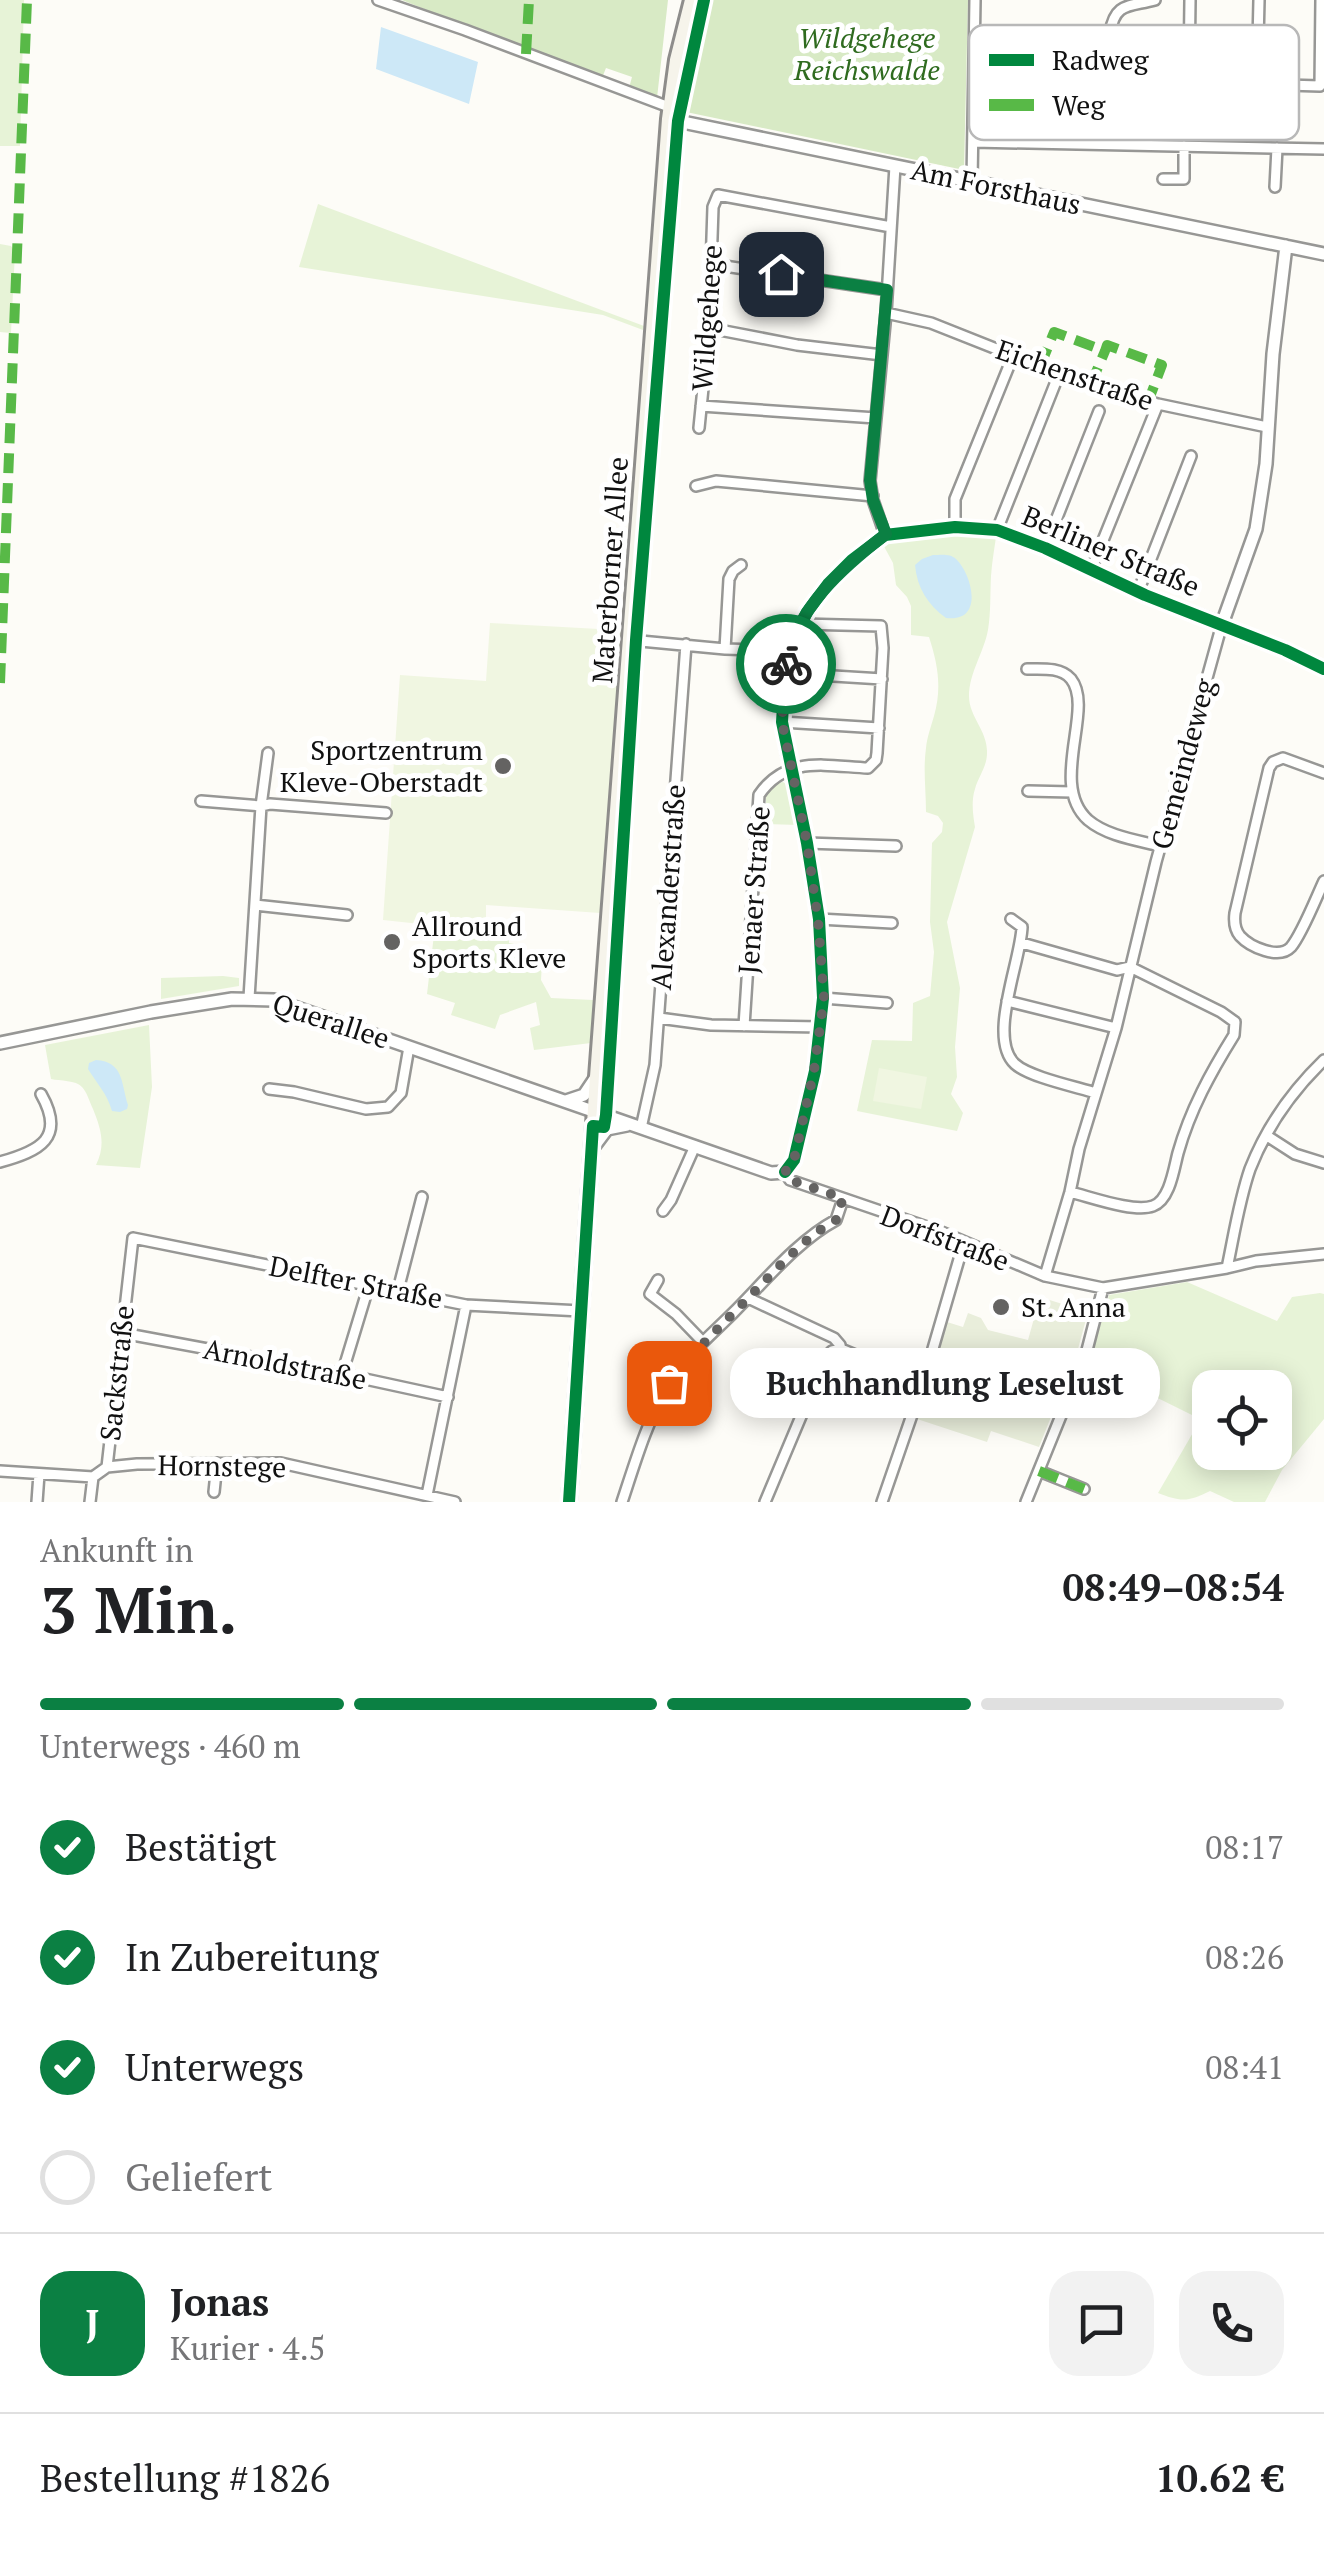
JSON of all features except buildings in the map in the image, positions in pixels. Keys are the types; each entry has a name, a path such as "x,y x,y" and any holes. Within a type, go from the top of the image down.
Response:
{"main road":[{"name":"Materborner Allee","path":"568,1502 668,113 691,0"}],"street":[{"name":"Am Forsthaus","path":"378,0 478,35 668,113 896,166 1324,254"},
{"path":"975,0 975,25"},
{"path":"1111,25 1113,16 1121,9 1155,0"},
{"path":"1190,0 1190,25"},
{"path":"1258,25 1259,0"},
{"path":"1299,85 1320,86 1321,0"},
{"path":"1108,140 1108,144"},
{"path":"972,181 973,142 1324,149"},
{"path":"1163,179 1188,180 1184,146"},
{"path":"1275,187 1276,148"},
{"path":"785,1172 794,1160 814,1071 824,998 807,843 782,722 784,672 788,651 801,624 828,584 886,534 870,480 896,166"},
{"name":"Wildgehege","path":"699,428 713,207 718,195 891,228"},
{"name":"Gemeindeweg","path":"1045,1276 1116,1028 1142,913 1222,624 1256,529 1266,464 1286,246"},
{"path":"711,264 887,290"},
{"name":"Eichenstraße","path":"886,313 931,323 1090,386 1267,428"},
{"path":"708,328 797,345 882,355"},
{"path":"955,526 956,499 1013,356"},
{"path":"998,530 1059,374"},
{"path":"1091,570 1158,404"},
{"path":"701,406 876,418"},
{"path":"1044,548 1100,410"},
{"path":"1138,592 1191,456"},
{"path":"696,486 716,482 872,496"},
{"name":"Berliner Straße","path":"886,534 955,526 998,530 1222,624"},
{"path":"725,649 729,578 741,565"},
{"path":"790,768 868,768 876,760 881,626 801,624"},
{"path":"1222,624 1323,666"},
{"path":"630,640 788,651"},
{"name":"Alexanderstraße","path":"636,1126 655,1065 686,644"},
{"path":"1028,669 1062,673 1074,686 1077,700 1072,792 1078,808 1097,825 1160,846"},
{"path":"784,672 882,679"},
{"path":"782,722 878,728"},
{"path":"249,998 268,752"},
{"path":"1324,773 1283,758 1269,768 1235,913 1236,932 1262,949 1284,952 1294,943 1324,881"},
{"name":"Jenaer Straße","path":"744,1026 759,795 768,782 790,768"},
{"path":"1028,791 1072,792"},
{"path":"201,802 386,813"},
{"path":"807,843 896,846"},
{"path":"255,905 348,915"},
{"path":"1011,919 1022,927 1022,943 1008,1001 1006,1050 1014,1064 1030,1072 1096,1094"},
{"path":"818,920 892,923"},
{"path":"1022,943 1117,970 1130,967 1234,1022 1234,1035 1186,1122 1162,1202 1151,1208 1136,1208 1070,1192"},
{"name":"Querallee","path":"0,1043 152,1012 249,998 286,1003 562,1101 594,1119"},
{"path":"824,998 887,1003"},
{"path":"1008,1001 1116,1028"},
{"path":"659,1018 711,1025 821,1026"},
{"path":"268,1089 366,1109 388,1107 401,1093 409,1047"},
{"path":"1228,1268 1251,1167 1290,1098 1324,1060"},
{"path":"562,1101 580,1098 596,1078"},
{"path":"0,1162 42,1145 50,1134 53,1123 42,1094"},
{"name":"Dorfstraße","path":"594,1119 636,1126 771,1174 785,1172 790,1180 939,1231 1045,1276 1103,1288 1256,1261 1324,1254"},
{"path":"591,1151 607,1128 636,1126"},
{"path":"1267,1136 1295,1154 1324,1163"},
{"path":"663,1211 695,1146"},
{"path":"398,1290 422,1197"},
{"path":"622,1502 639,1448 669,1383 703,1342 800,1247 836,1220 843,1198"},
{"name":"Delfter Straße","path":"132,1238 466,1305 582,1311"},
{"name":"Sackstraße","path":"90,1502 93,1477 106,1467 132,1238"},
{"path":"882,1502 964,1242"},
{"path":"644,1305 658,1280"},
{"path":"342,1374 369,1285"},
{"path":"1026,1502 1086,1354 1103,1288"},
{"path":"650,1294 703,1342"},
{"path":"748,1298 834,1338 841,1349"},
{"path":"427,1495 466,1305"},
{"name":"Arnoldstraße","path":"122,1333 448,1397"},
{"path":"765,1502 826,1357 832,1351 841,1349 922,1383"},
{"path":"214,1492 217,1463"},
{"name":"Hornstege","path":"106,1467 281,1463 455,1502"},
{"path":"0,1471 93,1477"},
{"path":"1038,1471 1084,1489"},
{"path":"37,1502 39,1474"}],"green space":[{"path":"0,0 24,0 20,146 0,146"},
{"path":"402,0 668,0 657,98 629,88 632,77 606,68 602,78"},
{"name":"Wildgehege Reichswalde","path":"712,0 968,0 964,170 686,112"},
{"path":"318,204 644,326 643,330 603,315 299,267"},
{"path":"0,244 11,246 15,252 11,333 0,332"},
{"path":"997,530 988,630 969,696 985,738 987,758 974,794 975,827 947,922 960,988 955,1047 957,1077 951,1094 963,1113 957,1131 857,1111 872,1040 912,1041 913,1003 930,996 934,952 930,922 932,843 942,832 943,823 938,816 926,812 925,756 938,696 935,657 929,637 911,635 911,606 896,585 893,563 880,539 885,535"},
{"name":"Sportzentrum Kleve-Oberstadt","path":"490,623 617,630 623,624 600,913 486,905 486,931 383,920 400,675 486,681"},
{"path":"783,782 790,787 798,825 766,824 766,797 771,784"},
{"path":"435,926 509,932 509,943 519,945 524,961 542,962 541,980 551,998 593,1000 591,1043 534,1050 530,1028 540,1025 536,1002 500,1015 495,1029 451,1015 455,1003 427,994"},
{"path":"161,978 239,978 239,986 161,999"},
{"path":"149,1025 152,1087 140,1168 96,1165 101,1137 88,1098 79,1085 51,1079 45,1045"},
{"path":"879,1068 927,1077 921,1109 873,1101"},
{"path":"1187,1282 1277,1321 1292,1297 1324,1294 1324,1419 1292,1458 1292,1370 1192,1370 1192,1415 1089,1364 1109,1295"},
{"path":"1040,1297 1088,1312 1078,1349 1039,1447 991,1431 987,1442 917,1419 947,1322 963,1327 968,1313 981,1318 988,1330 1028,1340"},
{"path":"1192,1434 1192,1470 1282,1470 1265,1502 1234,1502 1210,1491 1184,1500 1158,1493"}],"water":[{"path":"381,27 478,62 469,104 376,69"},
{"path":"933,555 954,557 967,575 971,605 958,618 946,618 921,588 915,565"},
{"path":"96,1060 117,1069 127,1109 112,1111 88,1069 89,1063"}],"marked path":[{"path":"0,683 27,0"},
{"path":"526,54 529,0"},
{"path":"1040,367 1054,332 1105,351 1107,345 1162,365 1148,402"},
{"path":"1090,386 1105,351"},
{"path":"1039,1471 1084,1489"}],"cycle path":[{"path":"569,1502 593,1126 604,1127 606,1115 636,640 678,121 704,0"},
{"path":"785,1172 794,1160 815,1071 823,998 819,919 782,722 785,673 788,651 807,612 852,560 885,535 955,527 997,530 1324,669"}],"way so far":[{"path":"669,1383 705,1340 773,1272 836,1220 843,1198 790,1180 785,1172 794,1160 814,1071 824,998 807,843 782,722 786,664"}],"place":[{"name":"Sportzentrum Kleve-Oberstadt","path":"503,766"},
{"name":"Allround Sports Kleve","path":"392,942"},
{"name":"St. Anna","path":"1001,1307"},
{"name":"Buchhandlung Leselust","path":"669,1383"}],"route":[{"path":"781,274 887,290 870,480 886,534 828,584 801,624 786,664"}]}
